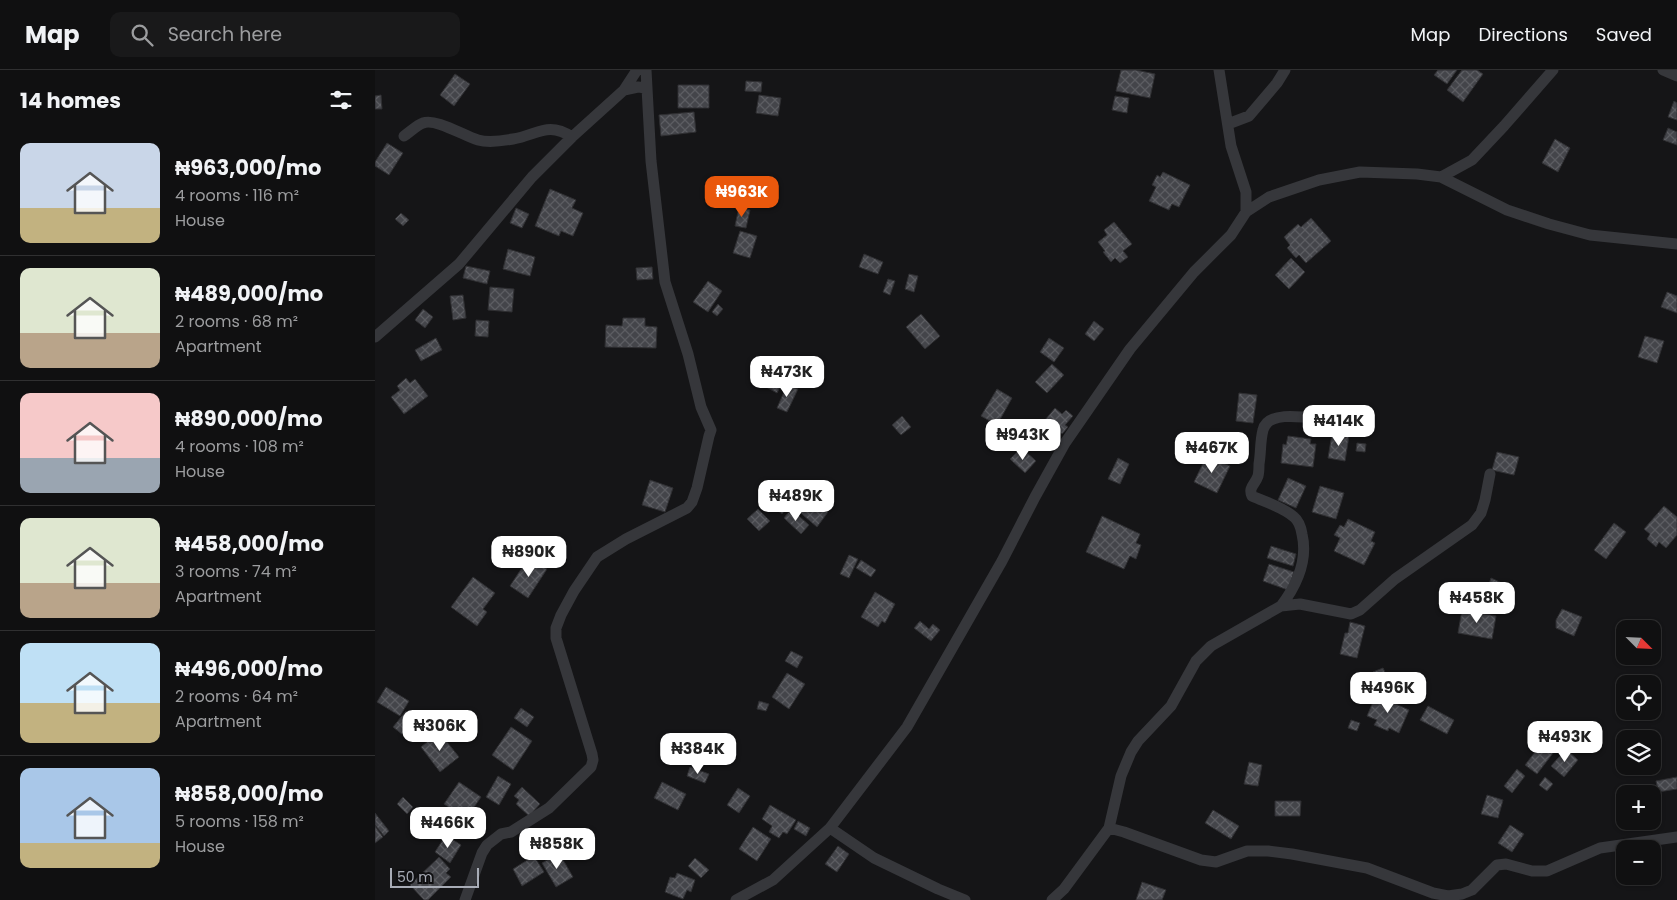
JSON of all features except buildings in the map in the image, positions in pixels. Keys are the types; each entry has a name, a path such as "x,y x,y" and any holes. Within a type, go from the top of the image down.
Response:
{"street":[{"path":"375,337 459,264 532,177 572,137 624,90 637,70"},
{"path":"465,900 487,845 501,834 511,832 549,808 591,767 592,754 555,638 556,628 574,591 597,558 626,539 687,508 695,497 711,430 701,407 688,354 665,282 651,160 646,70"},
{"path":"1219,70 1231,146 1247,192 1246,212"},
{"path":"1228,124 1249,116 1277,83 1285,70"},
{"path":"1441,177 1472,160 1553,70"},
{"path":"1663,70 1677,76"},
{"path":"624,90 639,87 646,88"},
{"path":"404,136 423,123 432,122 480,141 496,142 516,139 543,130 554,129 572,137"},
{"path":"736,900 773,880 830,828 907,727 1003,561 1065,443 1130,348 1194,272 1231,235 1246,212 1269,197 1319,180 1360,172 1417,174 1441,177 1507,210 1549,224 1590,235 1677,244"},
{"path":"1281,606 1289,595 1303,564 1305,555 1304,542 1300,525 1296,518 1289,512 1252,496 1250,491 1257,476 1263,428 1269,420 1285,416 1330,420"},
{"path":"1052,900 1064,889 1109,828 1121,776 1131,752 1138,741 1171,706 1196,661 1211,646 1281,606 1300,604 1351,614 1360,610 1395,579 1472,525 1481,513 1490,474"},
{"path":"830,828 874,858 937,889 965,900"},
{"path":"1109,828 1201,860 1216,862 1247,851 1292,854 1367,868 1433,893 1448,896 1472,890 1497,865 1506,864 1532,871 1547,871 1601,848 1677,837"}]}
